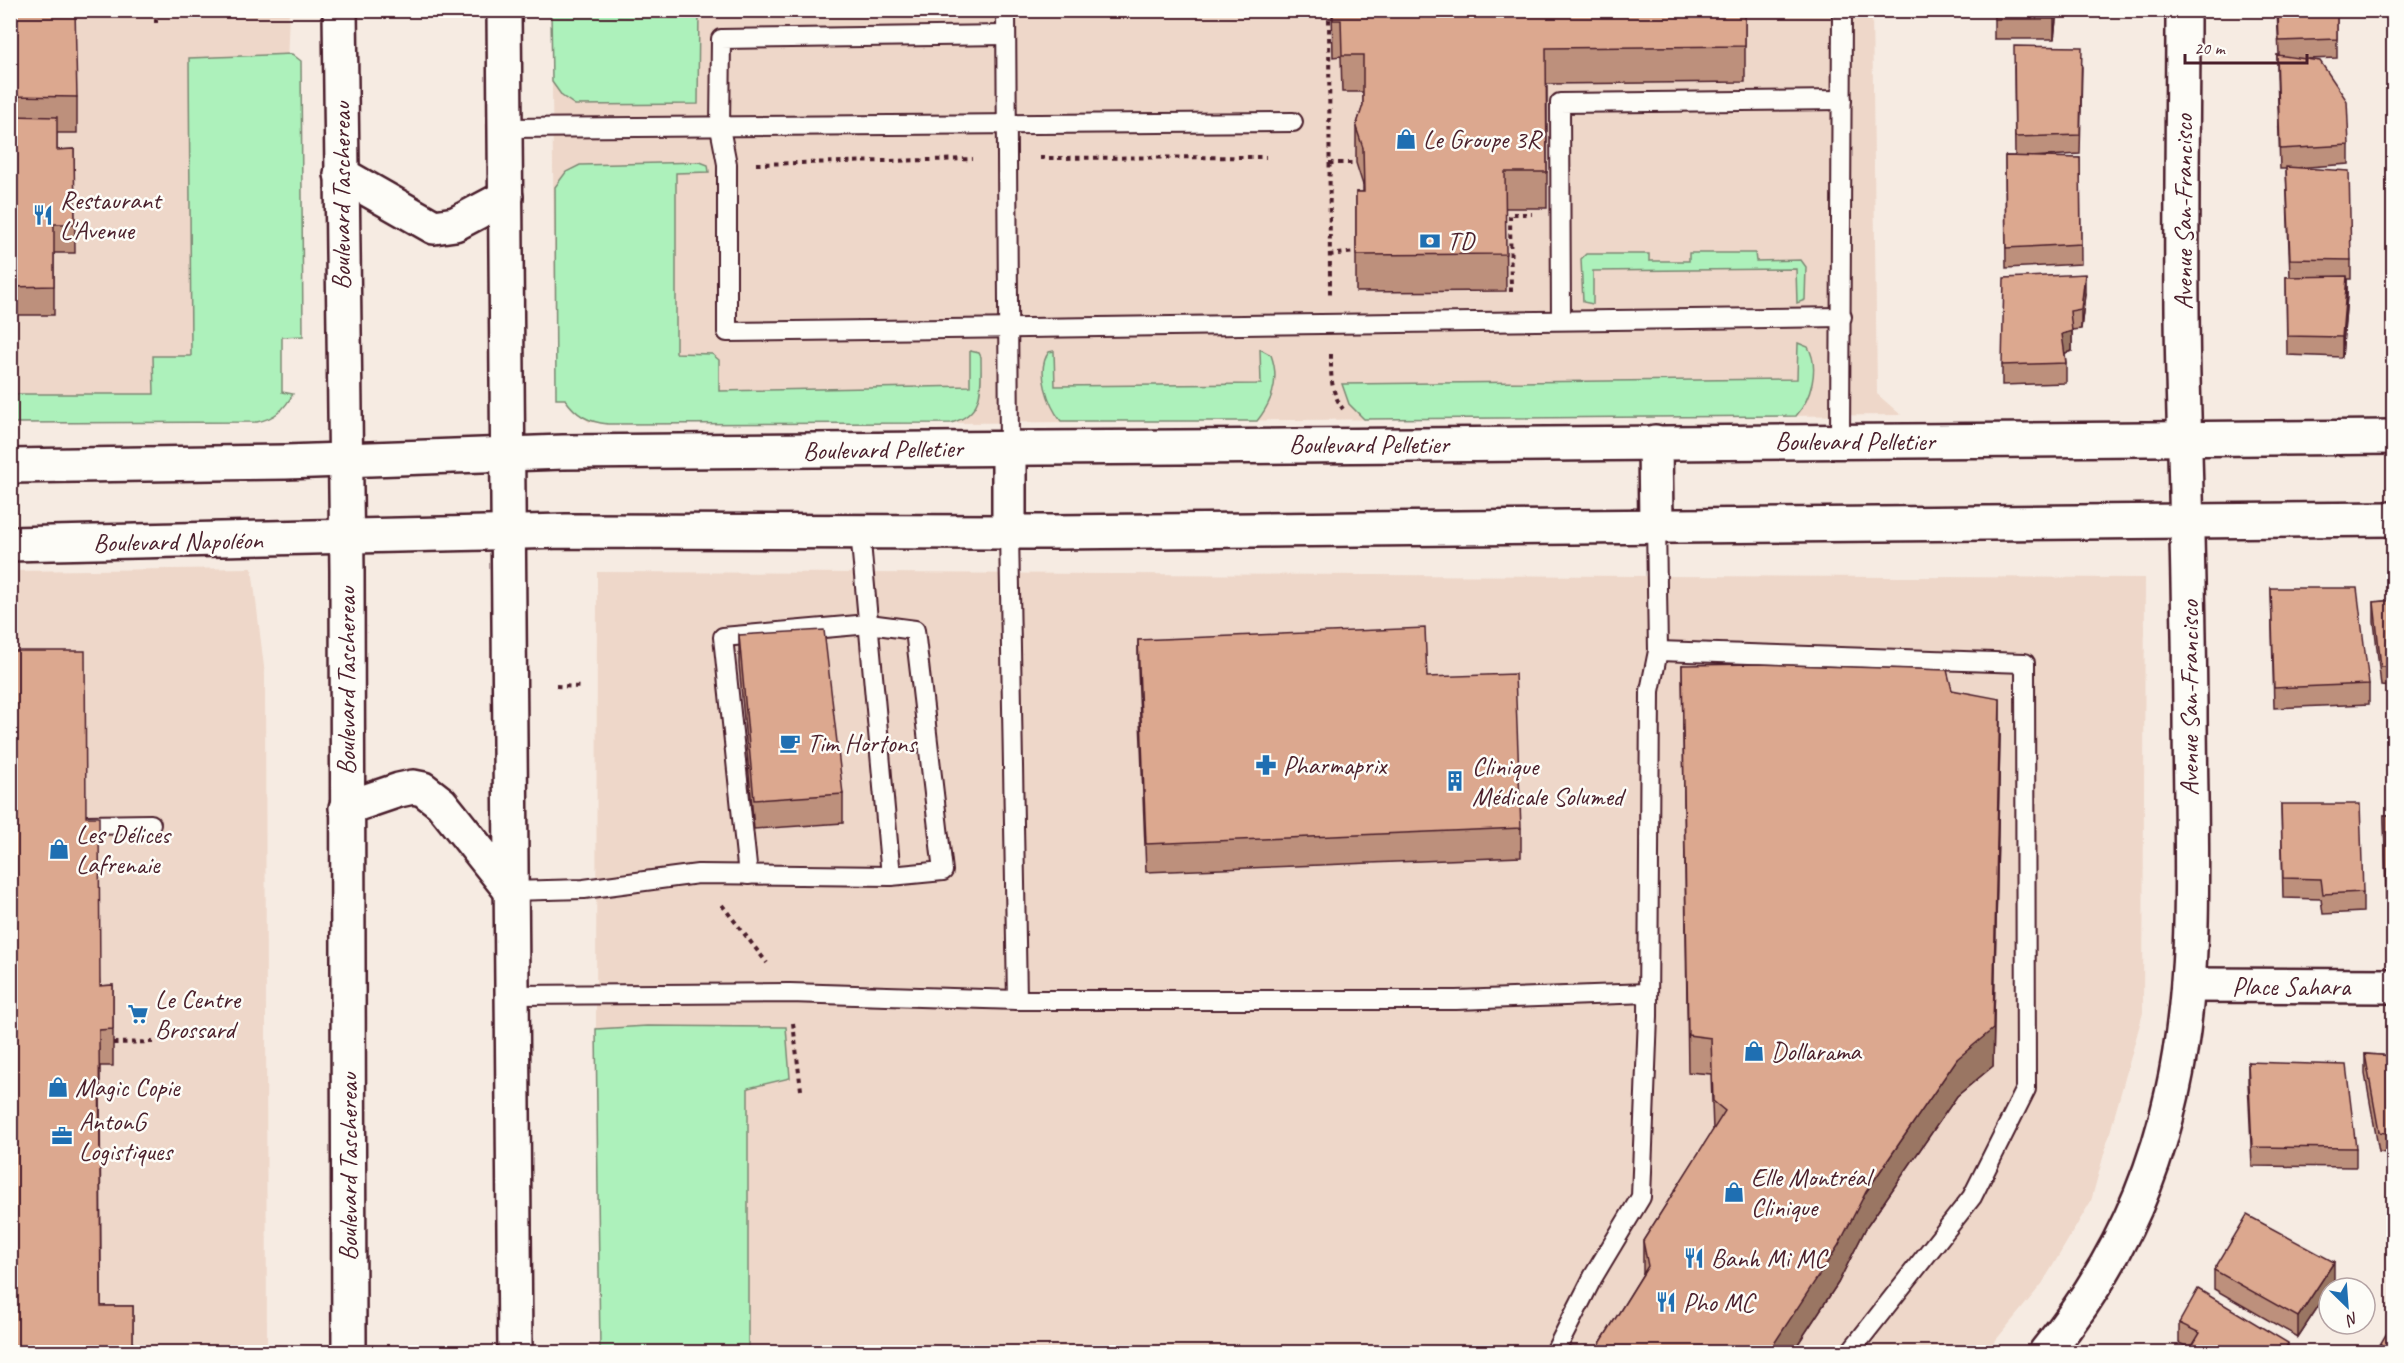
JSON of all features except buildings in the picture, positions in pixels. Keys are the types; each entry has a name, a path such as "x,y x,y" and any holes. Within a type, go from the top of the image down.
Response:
{"street":[{"name":"Boulevard Taschereau","path":"340,10 346,537 349,1353"},
{"path":"504,10 514,1353"},
{"name":"Avenue San-Francisco","path":"2046,1353 2079,1308 2121,1241 2150,1174 2173,1093 2188,985 2188,520 2183,377 2183,10"},
{"path":"341,174 434,227 455,224 506,198"},
{"name":"Boulevard Pelletier","path":"344,460 508,453 2394,437"},
{"path":"1655,442 1656,525"},
{"path":"1009,448 1009,531"},
{"path":"10,466 344,460"},
{"path":"346,537 509,533 2394,519"},
{"name":"Boulevard Napoléon","path":"10,544 346,537"},
{"path":"346,808 399,790 413,787 423,789 441,803 511,891"},
{"name":"Place Sahara","path":"2188,985 2394,986"}],"lane":[{"path":"1006,10 1009,448"},
{"path":"1840,440 1842,10"},
{"path":"1006,35 721,39 720,128 728,164 727,332 1842,317"},
{"path":"1561,321 1560,103 1842,100"},
{"path":"506,128 1293,122"},
{"path":"1555,1353 1593,1277 1641,1197 1648,993 1650,691 1658,651 1656,525"},
{"path":"860,531 891,876"},
{"path":"1009,531 1017,1000"},
{"path":"511,891 584,889 698,874 891,876 943,872 915,630 869,624 723,637 748,874"},
{"path":"1658,651 2025,663 2026,1089 1972,1197 1850,1353"},
{"path":"86,825 151,824"},
{"path":"511,994 790,993 1017,1000 1456,1000 1648,993"}],"path":[{"path":"156,10 156,23"},
{"path":"1329,10 1330,299"},
{"path":"1040,158 1266,157"},
{"path":"749,164 973,159"},
{"path":"1329,163 1356,163"},
{"path":"1511,296 1510,214 1560,214"},
{"path":"1329,255 1356,252"},
{"path":"1331,347 1331,385 1335,399 1351,416"},
{"path":"556,686 582,687"},
{"path":"113,1043 153,1042"}],"shaded area":[{"path":"10,11 289,11 275,389 11,417"},
{"path":"551,11 1872,11 1877,394 1901,415 951,423 608,424 589,422 571,408 565,399 556,399"},
{"name":"Le Centre Brossard","path":"252,568 265,675 267,1352 11,1352 10,571"},
{"path":"597,572 2145,578 2143,1013 2091,1201 2042,1284 1986,1352 600,1352 596,1029"}],"green space":[{"path":"551,11 699,11 698,104 575,105 562,96 552,82"},
{"path":"292,54 301,61 303,336 282,337 282,392 293,394 286,405 274,416 257,422 11,423 11,394 154,394 153,356 191,356 189,58"},
{"path":"700,162 708,165 709,172 676,173 676,353 712,354 719,360 719,391 970,386 970,351 979,353 981,368 979,398 970,413 951,423 608,424 594,422 578,413 565,399 556,399 555,187 566,172 580,165"},
{"path":"1689,253 1755,253 1756,261 1801,260 1806,267 1805,300 1797,303 1796,269 1593,271 1593,304 1583,302 1581,259 1586,254 1649,254 1649,261 1689,261"},
{"path":"1798,343 1808,347 1812,355 1813,374 1810,392 1796,416 1364,419 1349,404 1342,384 1797,379"},
{"path":"1260,349 1271,355 1275,373 1273,390 1267,406 1257,421 1061,421 1048,397 1043,378 1045,360 1049,352 1054,351 1055,386 1261,384"},
{"path":"647,1026 786,1027 790,1078 748,1088 748,1352 600,1352 596,1029"}],"place":[{"name":"Le Groupe 3R","path":"1406,139"},
{"name":"Restaurant L'Avenue","path":"43,215"},
{"name":"TD","path":"1430,241"},
{"name":"Tim Hortons","path":"790,743"},
{"name":"Pharmaprix","path":"1266,765"},
{"name":"Clinique Médicale Solumed","path":"1455,781"},
{"name":"Les Délices Lafrenaie","path":"59,849"},
{"name":"Le Centre Brossard","path":"138,1014"},
{"name":"Dollarama","path":"1754,1051"},
{"name":"Magic Copie","path":"58,1087"},
{"name":"AntonG Logistiques","path":"62,1136"},
{"name":"Elle Montréal Clinique","path":"1734,1192"},
{"name":"Banh Mi MC","path":"1694,1258"},
{"name":"Pho MC","path":"1666,1302"}]}
